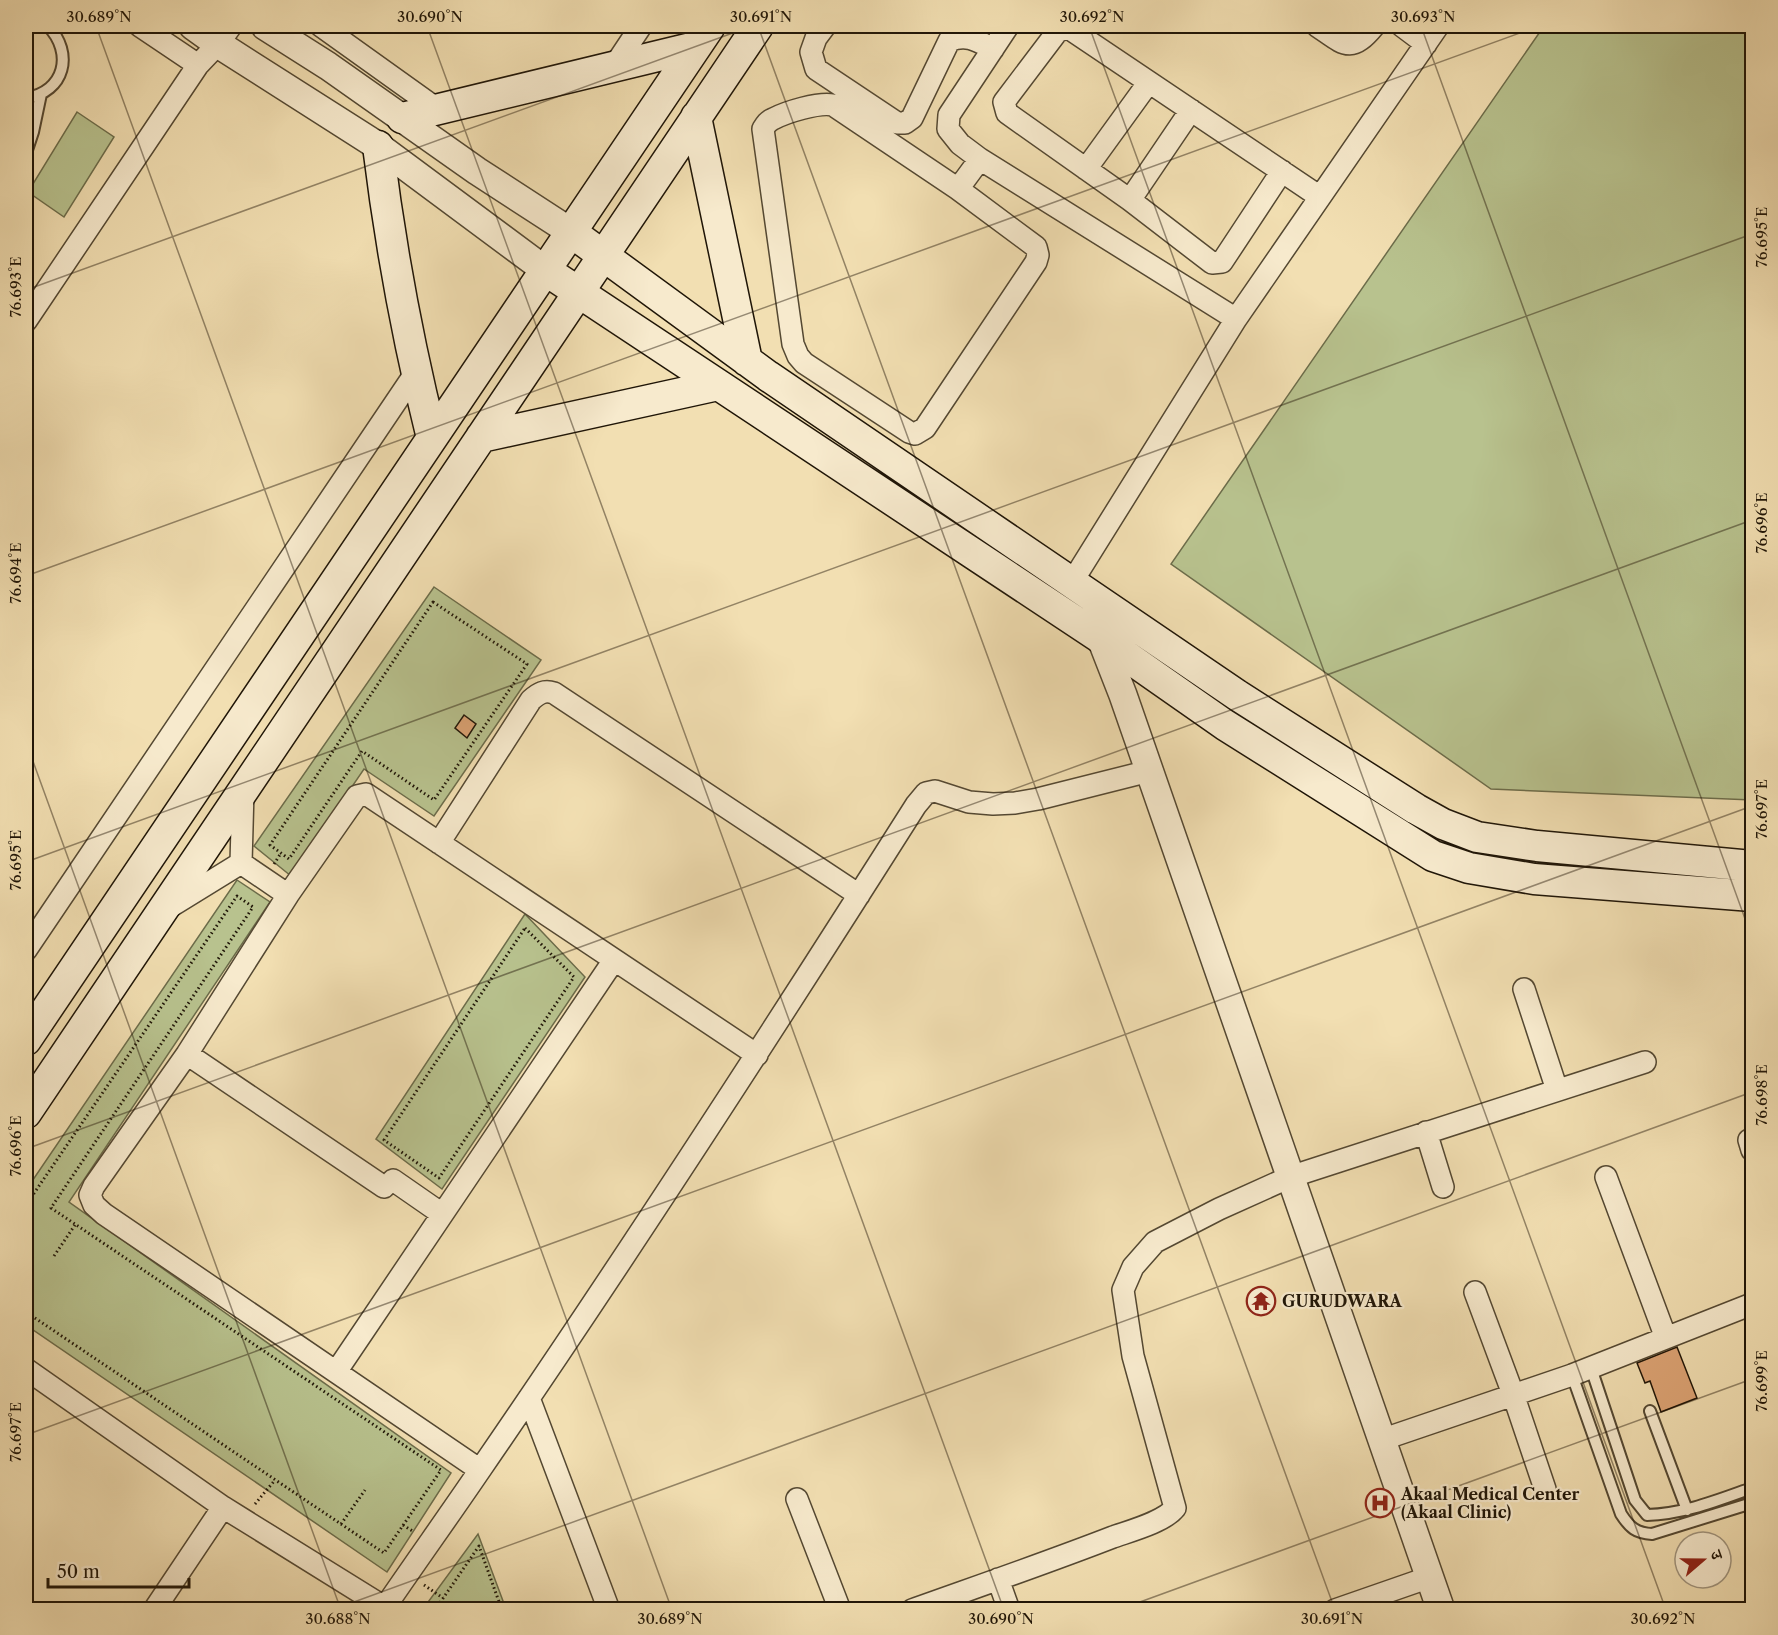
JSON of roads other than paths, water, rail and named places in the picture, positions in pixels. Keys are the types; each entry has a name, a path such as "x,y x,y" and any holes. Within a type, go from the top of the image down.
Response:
{"main road":[{"path":"26,1113 758,26"},
{"path":"402,118 613,68 703,36"},
{"path":"26,1040 703,36"},
{"path":"696,117 747,361"},
{"path":"378,146 386,209 416,372 432,438"},
{"path":"571,232 747,361 1237,695 1443,824 1477,837 1537,846 1752,866"},
{"path":"545,270 1102,639 1225,725 1433,856 1469,868 1534,879 1752,896"},
{"path":"481,437 718,385"}],"street":[{"path":"140,26 198,65"},
{"path":"193,26 225,35 545,270"},
{"path":"264,26 328,66 477,171 571,232"},
{"path":"321,26 437,109"},
{"path":"613,68 641,26"},
{"path":"825,26 811,52 816,69 897,123 905,123 912,118 949,41 960,31 993,49"},
{"path":"1008,26 950,115 948,129 960,144 980,159 1236,319"},
{"path":"1317,26 1344,44 1351,44 1365,37 1374,26"},
{"path":"1402,26 1426,44"},
{"path":"1438,26 1236,319 1072,582 1102,639 1441,1610"},
{"path":"1282,171 1222,262 1212,263 1130,200 1007,113 1004,102 1057,32 1067,27 1320,196"},
{"path":"26,321 198,65 225,35"},
{"path":"1086,169 1149,82"},
{"path":"826,103 958,189 1036,247 1038,255 926,428 915,434 822,375 798,356 793,344 763,129 766,123 773,118 826,103"},
{"path":"1130,200 1191,110"},
{"path":"958,189 980,159"},
{"path":"26,950 416,372"},
{"path":"439,843 531,700 540,693 548,691 859,895"},
{"path":"26,1369 223,1507 383,1608 529,1398 756,1055 916,805 926,794 935,791 969,802 1015,803 1149,771"},
{"path":"241,863 243,791"},
{"path":"480,1470 104,1214 94,1205 90,1195 94,1186 187,1054 288,895 357,796 366,794 756,1055"},
{"path":"241,863 288,895"},
{"path":"160,913 241,863"},
{"path":"336,1372 614,960"},
{"path":"1524,989 1557,1090"},
{"path":"187,1054 388,1184 442,1214"},
{"path":"912,1610 1154,1522 1175,1508 1133,1356 1123,1290 1133,1267 1155,1242 1219,1209 1290,1177 1645,1062"},
{"path":"1426,1132 1443,1187"},
{"path":"1606,1177 1666,1338"},
{"path":"1475,1292 1545,1489"},
{"path":"1381,1440 1582,1372 1752,1304"},
{"path":"529,1398 609,1610"},
{"path":"796,1499 840,1610"},
{"path":"154,1610 223,1507"},
{"path":"1335,1610 1430,1577"},
{"path":"998,1579 1009,1610"}],"lane":[{"path":"26,98 41,94 52,86 60,75 64,62 63,48 51,26"},
{"path":"26,153 41,94"},
{"path":"1582,1372 1621,1514 1628,1525 1639,1533 1652,1534 1752,1503"},
{"path":"1582,1372 1635,1500 1647,1515 1668,1515 1752,1488"},
{"path":"1650,1411 1687,1510"}],"place":[{"name":"GURUDWARA","path":"1261,1301"},
{"name":"Akaal Medical Center (Akaal Clinic)","path":"1380,1503"}]}
